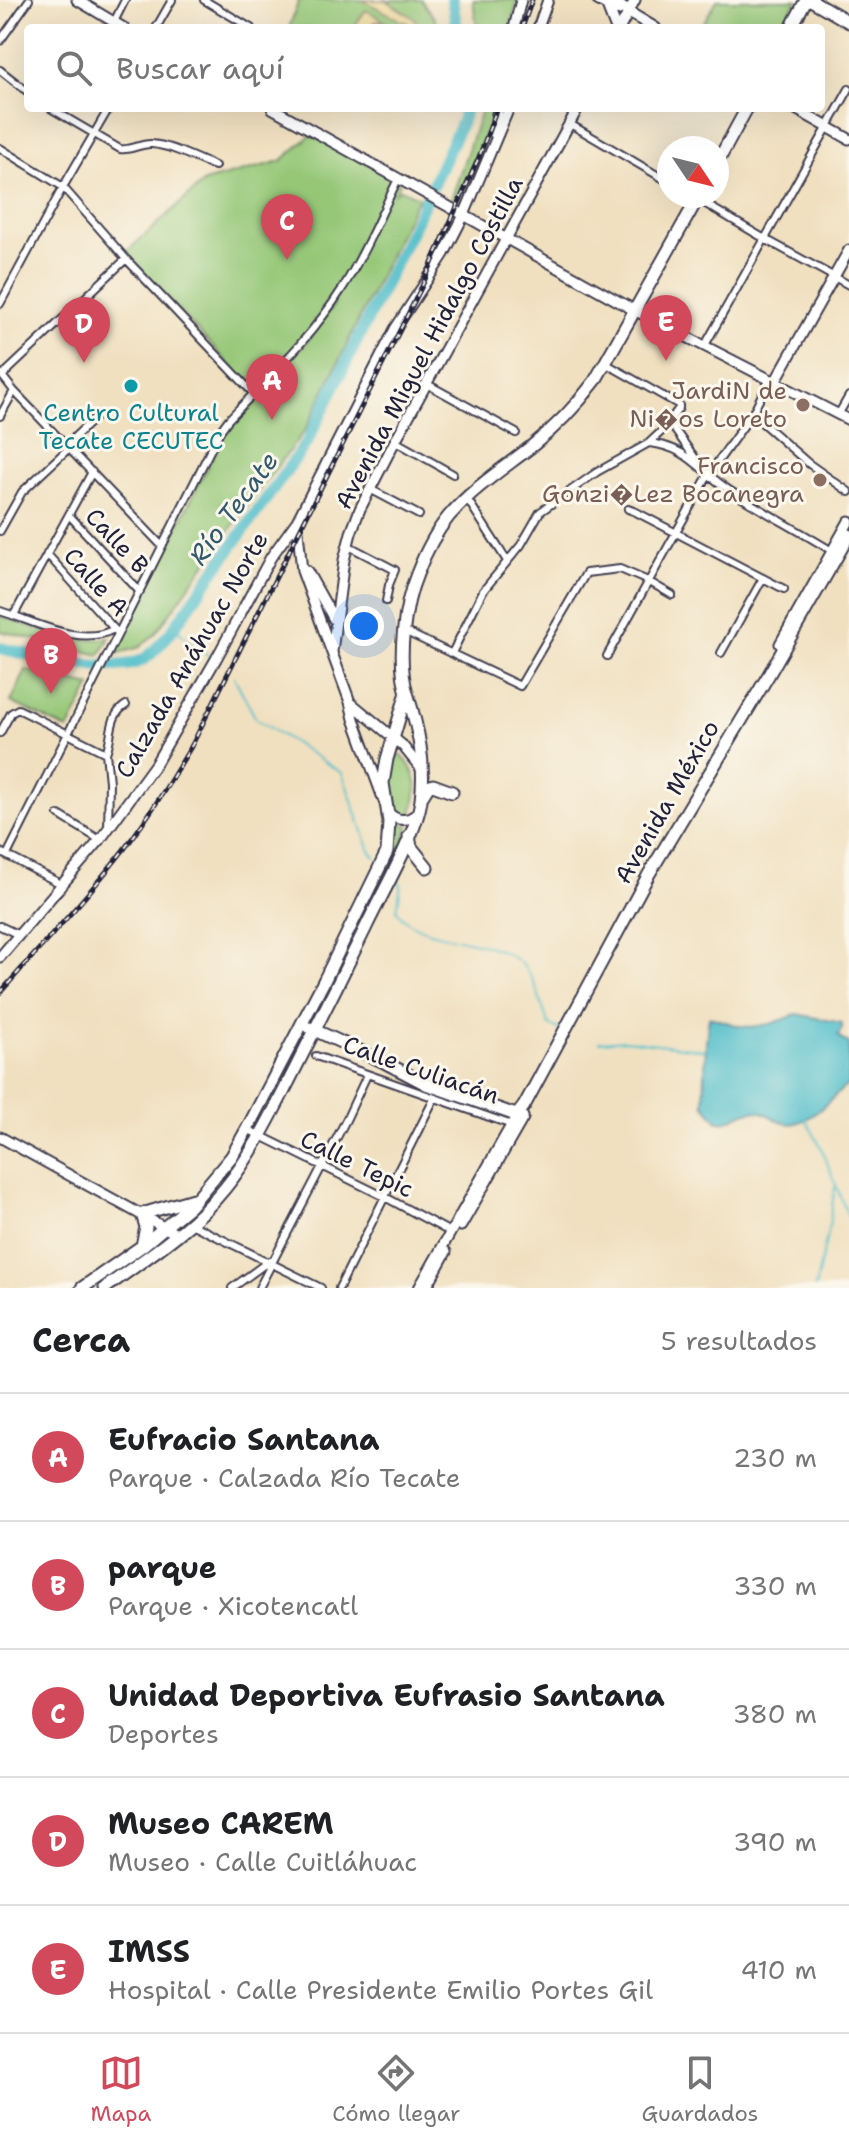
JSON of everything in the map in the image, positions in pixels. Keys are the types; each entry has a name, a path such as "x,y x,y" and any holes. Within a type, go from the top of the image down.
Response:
{"highway":[{"path":"793,24 808,0 849,22"},
{"path":"826,0 849,14"},
{"path":"729,141 745,112"},
{"path":"420,806 423,771 421,746 407,692 402,651 411,593 424,555 466,497 549,432 583,396 605,363 690,208"},
{"path":"757,693 849,535"},
{"path":"82,1288 142,1246 198,1197 232,1156 247,1129 382,864 389,844 383,783 407,692"},
{"name":"Avenida México","path":"519,1118 649,874 757,693"},
{"path":"105,1288 191,1224 242,1166 261,1136 315,1030 409,836 428,787 433,785 452,792"},
{"path":"409,836 411,847 427,867"},
{"name":"Calle Culiacán","path":"302,1024 426,1084 519,1118"},
{"path":"142,1246 146,1227 142,1214 198,1197"}],"main road":[{"path":"77,0 117,24"},
{"path":"515,24 521,0"},
{"path":"539,24 548,0"},
{"path":"620,24 635,0"},
{"path":"606,2 648,24"},
{"path":"606,2 616,24"},
{"path":"279,112 634,310 849,420"},
{"path":"492,148 497,112"},
{"path":"492,148 507,112"},
{"name":"Avenida Miguel Hidalgo Costilla","path":"332,652 347,545 370,489 576,112"},
{"path":"801,112 849,139"},
{"name":"Calzada Anáhuac Norte","path":"0,957 100,840 156,763 271,557 297,521 395,329 444,254 492,148"},
{"path":"773,381 849,250"},
{"path":"297,521 306,583 388,812 400,820 412,818 420,806"},
{"name":"Avenida México","path":"757,693 771,661 849,521"},
{"path":"302,560 336,623"},
{"path":"350,702 402,745 423,771"},
{"name":"Avenida México","path":"419,1288 519,1118"},
{"name":"Avenida México","path":"426,1288 519,1118"},
{"path":"0,1137 178,1235"}],"street":[{"path":"0,41 29,0"},
{"path":"114,22 125,0"},
{"path":"158,24 172,0"},
{"path":"204,0 244,24"},
{"path":"0,70 24,89"},
{"path":"704,347 849,89"},
{"path":"57,112 120,149 150,144 215,166"},
{"path":"0,304 107,112"},
{"path":"570,124 657,175"},
{"path":"0,148 63,187 126,259 253,393"},
{"path":"63,885 3,854 69,735 116,632 140,592 220,431 304,339 341,291 398,179"},
{"path":"714,208 849,285"},
{"path":"126,259 1,374 162,546"},
{"path":"452,653 483,591 521,545 540,512 597,472 649,443 680,406 605,363"},
{"path":"607,656 709,474 773,381"},
{"path":"427,384 516,433"},
{"path":"0,416 14,391"},
{"path":"838,415 849,396"},
{"path":"752,414 808,463 849,492"},
{"path":"0,531 22,492 97,416"},
{"path":"669,422 700,465 730,491 832,551"},
{"path":"395,441 453,474"},
{"path":"649,443 668,446 700,465"},
{"path":"14,615 92,472"},
{"path":"370,489 419,515"},
{"path":"466,497 507,561"},
{"path":"628,509 784,589"},
{"name":"Calle B","path":"69,515 140,592"},
{"path":"347,545 395,570 386,601"},
{"name":"Calle A","path":"47,554 116,632"},
{"path":"404,631 520,686 586,573 620,569 672,595"},
{"path":"721,653 763,578"},
{"path":"0,611 77,636 116,632"},
{"path":"108,830 109,782 104,752 114,718 126,705"},
{"path":"0,733 11,713 21,710 104,752"},
{"path":"59,815 100,840"},
{"path":"0,926 19,935"},
{"name":"Calle Culiacán","path":"316,1056 434,1099 519,1118"},
{"path":"259,1288 367,1075"},
{"path":"339,1288 434,1099"},
{"name":"Calle Tepic","path":"247,1129 450,1232"},
{"path":"191,1224 321,1288"},
{"path":"232,1288 270,1261"}],"green space":[{"path":"299,0 388,0 390,3 392,0 421,0 436,24 290,24"},
{"path":"473,0 518,0 511,24 476,24"},
{"path":"717,0 797,0 783,24 702,24"},
{"path":"481,112 492,112 460,197 450,203"},
{"path":"311,135 357,157 400,183 395,193 401,189 420,198 306,429 155,634 140,647 113,655 228,426 310,338 335,303 254,391 125,253 204,182 281,161"},
{"path":"0,616 68,638 110,637 100,655 0,631"},
{"path":"26,670 91,686 68,730 11,702"},
{"path":"401,754 416,782 412,813 406,817 397,813 391,791 394,763 397,755"},
{"path":"396,824 409,825 401,848 336,978 325,992 359,917 386,868"}],"sand":[{"path":"362,0 385,0 415,19 417,24 402,21 399,24 399,19"},
{"path":"366,10 390,24 380,21 356,24"}],"water":[{"path":"797,1014 842,1023 838,1035 849,1043 849,1084 817,1112 799,1122 781,1122 757,1111 718,1121 704,1104 709,1017 755,1027"}],"waterway":[{"name":"Río Tecate","path":"452,0 456,24"},
{"name":"Río Tecate","path":"0,648 89,665 124,665 147,657 170,633 307,442 414,225 464,112"},
{"path":"174,628 209,656"},
{"path":"234,677 256,719 342,773 370,851 375,857"},
{"path":"397,879 401,884 397,911 408,922 423,930 478,943 512,957 529,975 549,1025 559,1029"},
{"path":"599,1042 626,1040 705,1050"},
{"path":"805,1118 822,1149 849,1219"},
{"path":"815,1288 835,1187"}],"railway":[{"path":"523,24 532,0"},
{"path":"0,993 125,848 192,745 422,286 496,112"}],"place":[{"name":"Unidad Deportiva Eufrasio Santana","path":"287,260"},
{"name":"IMSS","path":"666,361"},
{"name":"Museo CAREM","path":"84,363"},
{"name":"Centro Cultural Tecate CECUTEC","path":"131,386"},
{"name":"JardiN de Ni�os Loreto","path":"803,405"},
{"name":"Eufracio Santana","path":"272,420"},
{"name":"Francisco Gonzi�Lez Bocanegra","path":"820,480"},
{"name":"parque","path":"51,694"}]}
